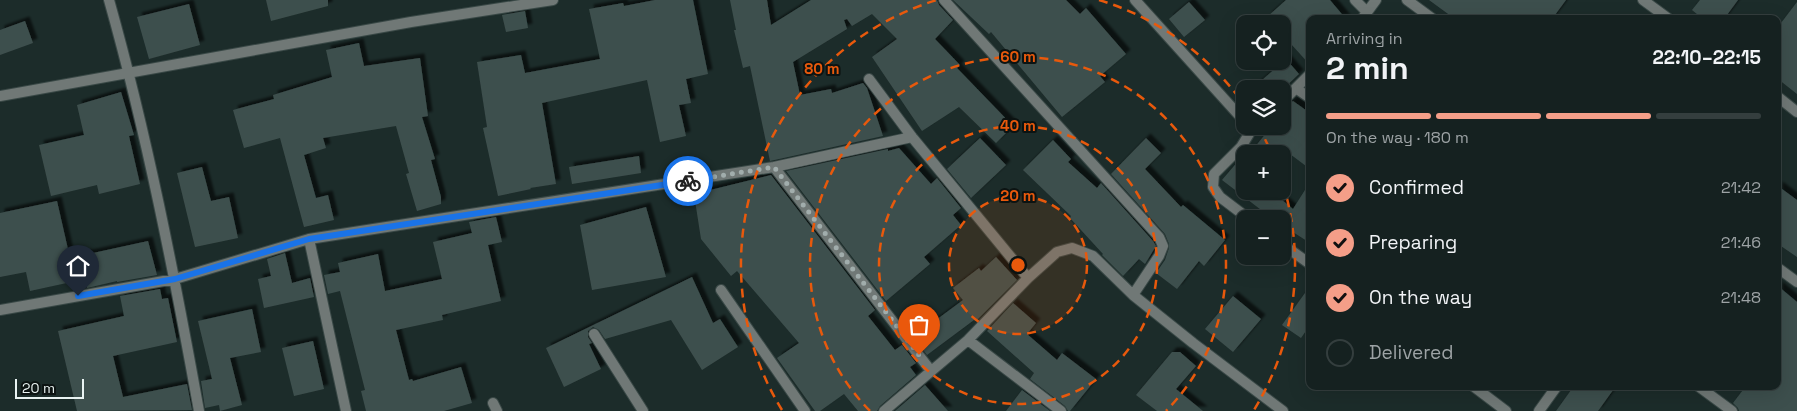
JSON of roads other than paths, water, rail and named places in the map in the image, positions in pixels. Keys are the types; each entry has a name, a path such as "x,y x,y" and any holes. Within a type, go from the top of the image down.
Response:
{"street":[{"path":"110,0 130,73 175,279 199,411"},
{"path":"0,96 411,22 553,0"},
{"path":"944,0 1160,237 1163,246 1159,256 1133,294"},
{"path":"1135,0 1236,112"},
{"path":"1356,0 1364,15"},
{"path":"1365,15 1376,0"},
{"path":"1406,0 1427,15"},
{"path":"1643,0 1664,15"},
{"path":"869,79 912,136 1028,278"},
{"path":"1291,94 1306,79"},
{"path":"1297,89 1306,95"},
{"path":"1781,99 1797,112"},
{"path":"1237,210 1220,197 1213,186 1214,174 1241,147 1248,135"},
{"path":"0,310 175,279 309,239 774,167 912,136"},
{"path":"774,167 931,371"},
{"path":"309,239 346,411"},
{"path":"884,411 968,340 1028,278 1057,252 1072,248 1092,256 1133,294 1193,343 1283,411"},
{"path":"1291,250 1306,261"},
{"path":"1781,270 1797,282"},
{"path":"721,290 805,411"},
{"path":"594,334 643,411"},
{"path":"968,340 1061,411"},
{"path":"1478,390 1506,411"},
{"path":"1539,411 1554,390"},
{"path":"1703,390 1732,411"}]}
